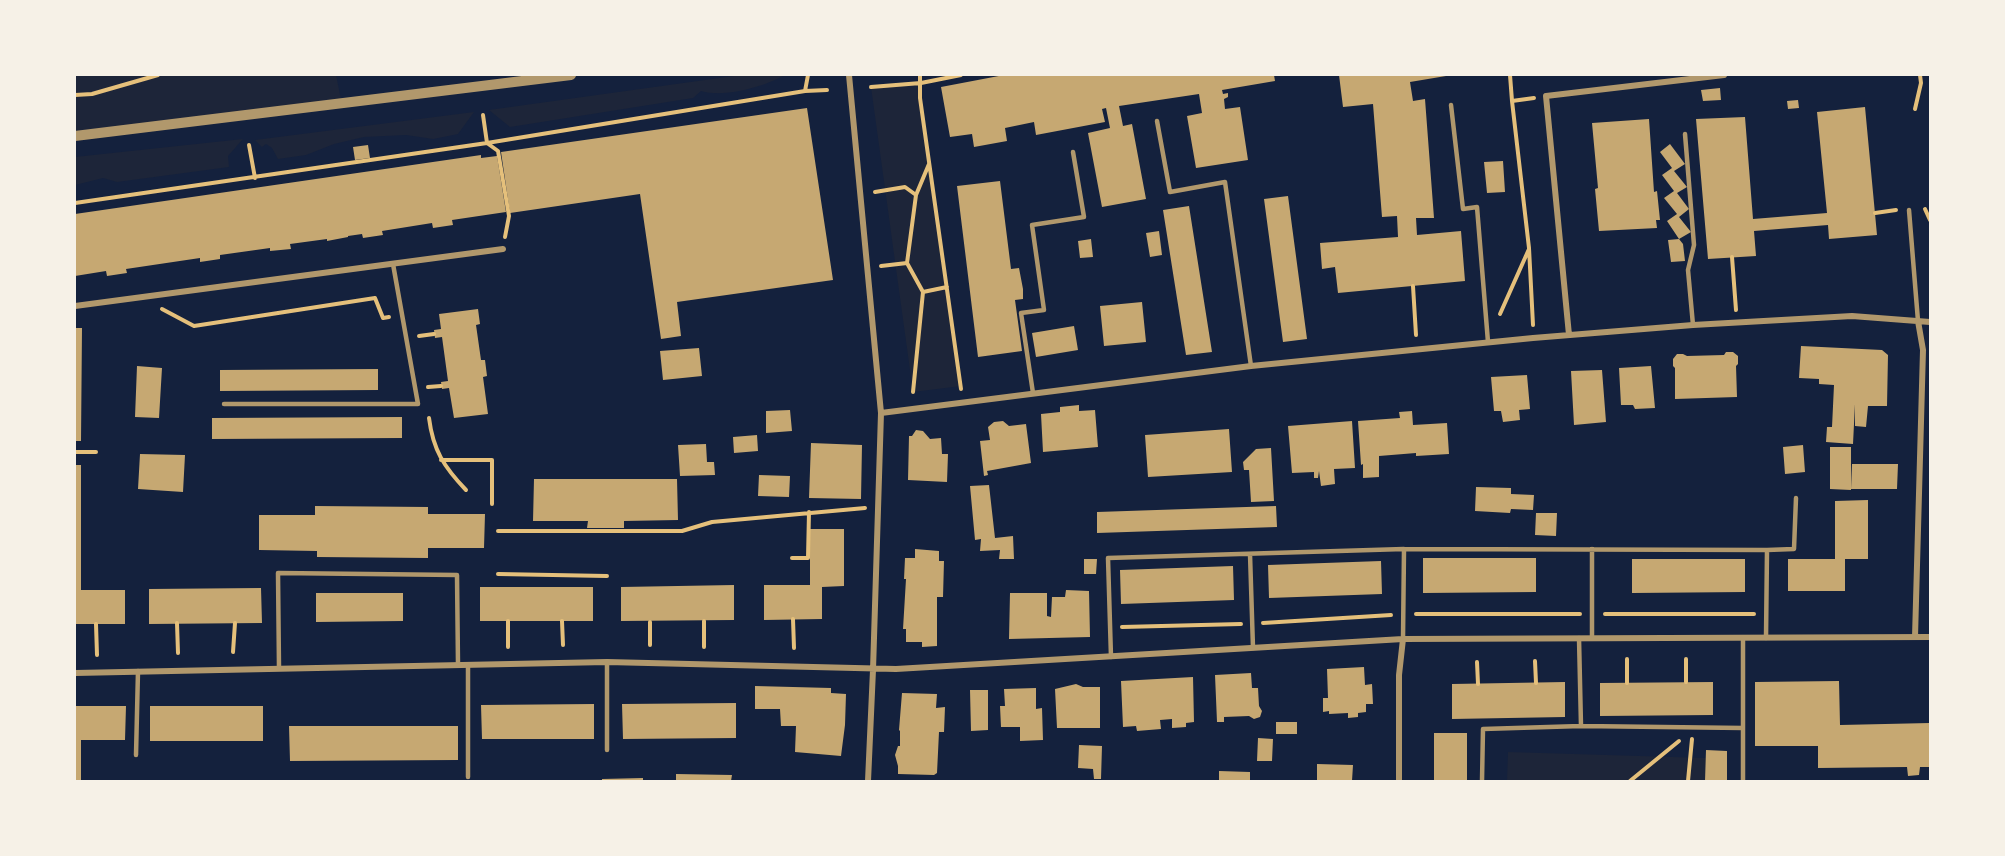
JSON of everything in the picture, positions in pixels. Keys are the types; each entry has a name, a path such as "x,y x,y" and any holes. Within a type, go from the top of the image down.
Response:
{"street":[{"path":"75,136 571,75"},
{"path":"849,75 881,412 868,781"},
{"path":"1569,335 1546,96 1724,75"},
{"path":"75,306 502,249"},
{"path":"881,412 1251,366 1533,338 1693,325 1852,316 1930,322"},
{"path":"1915,637 1923,350 1918,321"},
{"path":"75,673 607,662 848,667 873,670 1403,639 1930,637"},
{"path":"1399,781 1399,675 1403,639"}],"lane":[{"path":"1451,105 1463,209 1477,207 1488,342"},
{"path":"1157,121 1170,192 1225,182 1251,366"},
{"path":"1685,134 1694,245 1688,270 1693,325"},
{"path":"1033,393 1021,313 1044,310 1032,225 1084,217 1073,152"},
{"path":"1909,210 1918,321"},
{"path":"224,404 418,404 393,264"},
{"path":"1111,657 1108,558 1404,549 1794,549 1796,498"},
{"path":"1403,639 1404,549"},
{"path":"1592,549 1592,638"},
{"path":"1766,638 1767,550"},
{"path":"1250,554 1253,648"},
{"path":"279,668 278,573 457,575 458,665"},
{"path":"1580,638 1581,726"},
{"path":"1743,638 1743,781"},
{"path":"607,662 607,750"},
{"path":"468,665 468,777"},
{"path":"136,755 138,671"},
{"path":"1482,781 1483,729 1581,726 1743,728"}],"path":[{"path":"75,95 92,94 158,75"},
{"path":"805,91 808,75"},
{"path":"920,75 920,98 963,401"},
{"path":"870,87 921,83 961,75"},
{"path":"1510,75 1529,248 1533,338"},
{"path":"1915,109 1921,83 1920,75"},
{"path":"75,203 255,178 805,91 827,90"},
{"path":"1512,100 1546,96"},
{"path":"483,116 487,142 498,151 509,216 502,249"},
{"path":"249,145 255,178"},
{"path":"913,392 923,292 907,263 916,195 929,164"},
{"path":"859,194 905,187 916,195"},
{"path":"1925,208 1930,220"},
{"path":"1875,213 1897,210"},
{"path":"1488,342 1529,248"},
{"path":"1732,257 1736,311"},
{"path":"866,268 907,263"},
{"path":"1413,286 1416,335"},
{"path":"923,292 946,287"},
{"path":"160,308 194,326 375,298 383,318 402,316"},
{"path":"429,418 431,438 441,460 466,490"},
{"path":"75,452 96,452"},
{"path":"441,460 492,460 492,504"},
{"path":"498,531 682,531 712,522 866,508"},
{"path":"792,558 808,558 809,512"},
{"path":"498,574 607,576"},
{"path":"1110,628 1252,624 1403,614 1766,614"},
{"path":"793,619 794,648"},
{"path":"508,621 508,646"},
{"path":"562,621 563,645"},
{"path":"704,621 704,646"},
{"path":"650,622 650,645"},
{"path":"177,623 178,653"},
{"path":"233,652 235,623"},
{"path":"96,624 97,655"},
{"path":"1627,659 1627,683"},
{"path":"1686,659 1686,682"},
{"path":"1535,661 1536,683"},
{"path":"1478,662 1478,684"},
{"path":"1630,781 1696,727"},
{"path":"1688,781 1691,742 1696,727"}],"shaded area":[{"path":"75,75 336,75 342,104 75,136"},
{"path":"741,75 785,75 766,84 744,90 721,93 701,91 693,98 510,127 489,110"},
{"path":"921,83 920,98 961,386 913,392 871,87"},
{"path":"474,112 458,134 433,139 406,135 364,137 334,144 306,155 278,159 272,148 266,144 262,147 255,140"},
{"path":"243,139 228,156 229,167 117,182 103,178 75,185 75,157"},
{"path":"1508,752 1706,758 1705,781 1507,781"}],"building":[{"path":"1004,75 1274,75 1275,81 1222,90 1223,94 1228,93 1228,97 1224,99 1225,109 1240,107 1248,160 1196,168 1187,116 1202,113 1199,94 1119,106 1123,126 1132,124 1146,199 1102,207 1088,133 1110,128 1106,108 1102,109 1105,122 1036,135 1034,122 1005,128 1007,141 974,147 972,134 950,137 941,87"},
{"path":"1339,75 1452,75 1410,82 1413,101 1425,99 1434,218 1416,218 1417,235 1461,231 1465,281 1338,293 1335,267 1322,269 1320,243 1398,237 1397,216 1382,217 1373,104 1343,107"},
{"path":"1720,88 1721,100 1703,101 1701,90"},
{"path":"1798,100 1799,108 1788,109 1787,101"},
{"path":"1865,107 1877,235 1829,239 1828,225 1754,231 1756,256 1708,259 1696,119 1745,117 1753,219 1827,213 1817,112"},
{"path":"807,108 833,280 677,302 681,336 661,339 640,194 510,213 501,152"},
{"path":"1649,119 1654,192 1657,191 1660,220 1656,220 1657,228 1599,231 1592,123"},
{"path":"1670,144 1685,164 1674,171 1687,187 1677,193 1689,209 1679,217 1691,232 1679,239 1667,221 1677,214 1664,198 1674,191 1662,175 1672,168 1660,152"},
{"path":"368,145 370,158 355,160 353,147"},
{"path":"481,155 481,158 497,156 506,212 452,220 453,225 433,228 432,223 382,231 383,235 363,238 362,234 327,241 327,239 290,244 291,249 270,251 270,248 220,255 220,259 200,262 200,258 126,269 127,273 107,276 106,271 75,276 75,214"},
{"path":"1503,161 1505,192 1487,193 1484,162"},
{"path":"1000,181 1011,269 1019,268 1023,289 1023,299 1015,300 1022,351 978,357 957,186"},
{"path":"1288,196 1307,339 1283,342 1264,199"},
{"path":"1189,206 1212,352 1186,355 1163,210"},
{"path":"1159,231 1162,255 1150,257 1146,233"},
{"path":"1091,239 1093,257 1080,258 1078,241"},
{"path":"1679,239 1683,244 1685,261 1671,262 1668,240"},
{"path":"1142,302 1146,342 1104,346 1100,306"},
{"path":"478,309 480,324 476,325 481,360 485,360 487,376 483,377 488,414 454,418 449,388 442,389 441,382 448,381 442,337 435,338 434,330 441,329 439,314"},
{"path":"1074,326 1078,350 1036,357 1032,333"},
{"path":"75,328 82,328 81,441 75,441"},
{"path":"1801,346 1882,350 1888,355 1887,406 1868,406 1866,427 1855,426 1855,404 1853,444 1826,442 1827,427 1832,427 1834,385 1819,384 1819,379 1799,378"},
{"path":"699,348 702,376 663,380 660,351"},
{"path":"1726,352 1733,352 1738,356 1737,397 1675,399 1673,359 1677,354 1724,355"},
{"path":"137,366 162,368 159,418 135,417"},
{"path":"1651,366 1655,408 1635,409 1633,405 1621,405 1619,368"},
{"path":"378,369 378,390 220,391 220,370"},
{"path":"1602,370 1606,422 1574,425 1571,371"},
{"path":"1527,375 1530,409 1519,410 1520,420 1503,422 1501,411 1494,411 1491,377"},
{"path":"1079,405 1079,411 1095,410 1098,447 1043,452 1041,414 1060,412 1060,407"},
{"path":"790,410 792,431 766,433 766,411"},
{"path":"1412,411 1413,425 1447,423 1449,454 1416,456 1416,453 1379,456 1379,477 1363,478 1358,421 1400,418 1399,412"},
{"path":"402,417 402,438 212,439 212,418"},
{"path":"1003,421 1009,426 1026,424 1031,463 987,471 988,475 984,476 980,441 990,440 988,427 994,422"},
{"path":"1352,421 1355,468 1334,469 1335,484 1321,486 1319,471 1318,478 1314,478 1314,472 1292,473 1288,426"},
{"path":"1229,429 1232,472 1148,477 1145,435"},
{"path":"916,430 923,431 930,439 941,438 942,454 948,454 947,482 908,480 909,436 912,436"},
{"path":"757,435 758,451 734,453 733,437"},
{"path":"811,443 862,445 861,499 809,498"},
{"path":"706,444 707,462 714,462 715,475 680,476 678,445"},
{"path":"1803,445 1805,472 1785,474 1783,447"},
{"path":"1830,447 1851,447 1851,490 1830,489"},
{"path":"1271,448 1274,501 1251,502 1249,470 1244,470 1243,462 1256,449"},
{"path":"140,454 185,455 183,492 138,489"},
{"path":"1852,464 1898,464 1897,489 1851,489"},
{"path":"75,465 81,465 81,590 125,590 125,624 75,624"},
{"path":"759,475 790,476 789,497 758,496"},
{"path":"534,479 677,479 678,520 624,521 624,528 587,528 588,521 533,521"},
{"path":"989,485 995,538 1013,536 1014,559 999,559 1000,550 980,551 981,539 975,540 970,486"},
{"path":"1476,487 1511,488 1511,494 1534,495 1533,510 1511,509 1510,513 1475,511"},
{"path":"1868,500 1868,559 1845,559 1845,591 1788,591 1788,559 1835,559 1835,501"},
{"path":"315,506 428,507 428,514 485,514 484,548 428,548 428,558 317,557 317,551 259,550 259,515 315,515"},
{"path":"1276,506 1277,527 1097,533 1097,512"},
{"path":"1536,513 1557,513 1556,536 1535,535"},
{"path":"810,529 844,529 844,586 822,587 822,619 764,620 764,585 810,585"},
{"path":"915,549 939,551 939,561 944,561 943,597 937,597 937,646 922,647 922,642 906,642 906,629 903,629 905,558 915,558"},
{"path":"1423,558 1536,558 1536,592 1423,593"},
{"path":"1084,559 1097,559 1096,574 1084,574"},
{"path":"1632,559 1745,559 1745,592 1632,593"},
{"path":"1381,561 1382,594 1269,598 1268,565"},
{"path":"1233,566 1234,600 1121,604 1120,570"},
{"path":"734,585 734,620 621,621 621,587"},
{"path":"480,587 593,587 593,621 480,621"},
{"path":"261,588 262,623 149,624 149,589"},
{"path":"1066,590 1089,591 1090,637 1009,639 1010,593 1047,593 1047,616 1051,617 1052,597 1065,597"},
{"path":"316,593 403,593 403,621 316,622"},
{"path":"1364,667 1365,685 1372,684 1373,704 1366,704 1366,712 1358,713 1358,717 1348,718 1348,713 1323,712 1323,698 1328,698 1327,669"},
{"path":"1251,673 1252,688 1258,688 1259,706 1262,711 1260,717 1254,719 1249,716 1224,717 1224,722 1217,722 1215,675"},
{"path":"1193,677 1194,722 1186,723 1186,727 1172,728 1172,719 1160,720 1161,729 1137,731 1136,726 1123,727 1121,681"},
{"path":"1839,681 1840,725 1930,723 1930,767 1920,767 1919,775 1908,776 1907,767 1818,768 1818,746 1755,746 1755,682"},
{"path":"1565,682 1565,717 1452,719 1452,684"},
{"path":"1713,682 1713,715 1600,716 1600,683"},
{"path":"1076,684 1083,687 1100,687 1100,728 1057,728 1055,689"},
{"path":"755,686 831,688 831,693 846,694 841,756 795,752 796,726 781,726 780,709 755,709"},
{"path":"1036,688 1036,709 1042,708 1043,740 1020,741 1020,727 1001,727 1000,706 1005,706 1004,689"},
{"path":"970,690 988,690 988,730 971,731"},
{"path":"902,693 937,694 936,708 945,707 944,732 939,732 937,773 934,775 898,774 895,755 900,746"},
{"path":"736,703 736,738 623,739 622,704"},
{"path":"594,704 594,739 482,739 481,705"},
{"path":"75,706 126,706 125,740 81,740 81,781 75,781"},
{"path":"150,706 263,706 263,741 150,741"},
{"path":"1276,722 1297,722 1297,734 1276,734"},
{"path":"289,726 458,726 458,760 290,761"},
{"path":"1434,733 1467,733 1467,781 1434,781"},
{"path":"1258,738 1273,739 1272,761 1257,761"},
{"path":"1079,745 1102,746 1101,779 1094,779 1093,769 1078,768"},
{"path":"1706,750 1727,751 1727,781 1705,781"},
{"path":"1317,764 1353,765 1352,781 1317,781"},
{"path":"1219,771 1250,772 1250,781 1219,781"},
{"path":"676,774 732,775 731,781 676,781"},
{"path":"643,778 643,781 602,781 602,779"}]}
